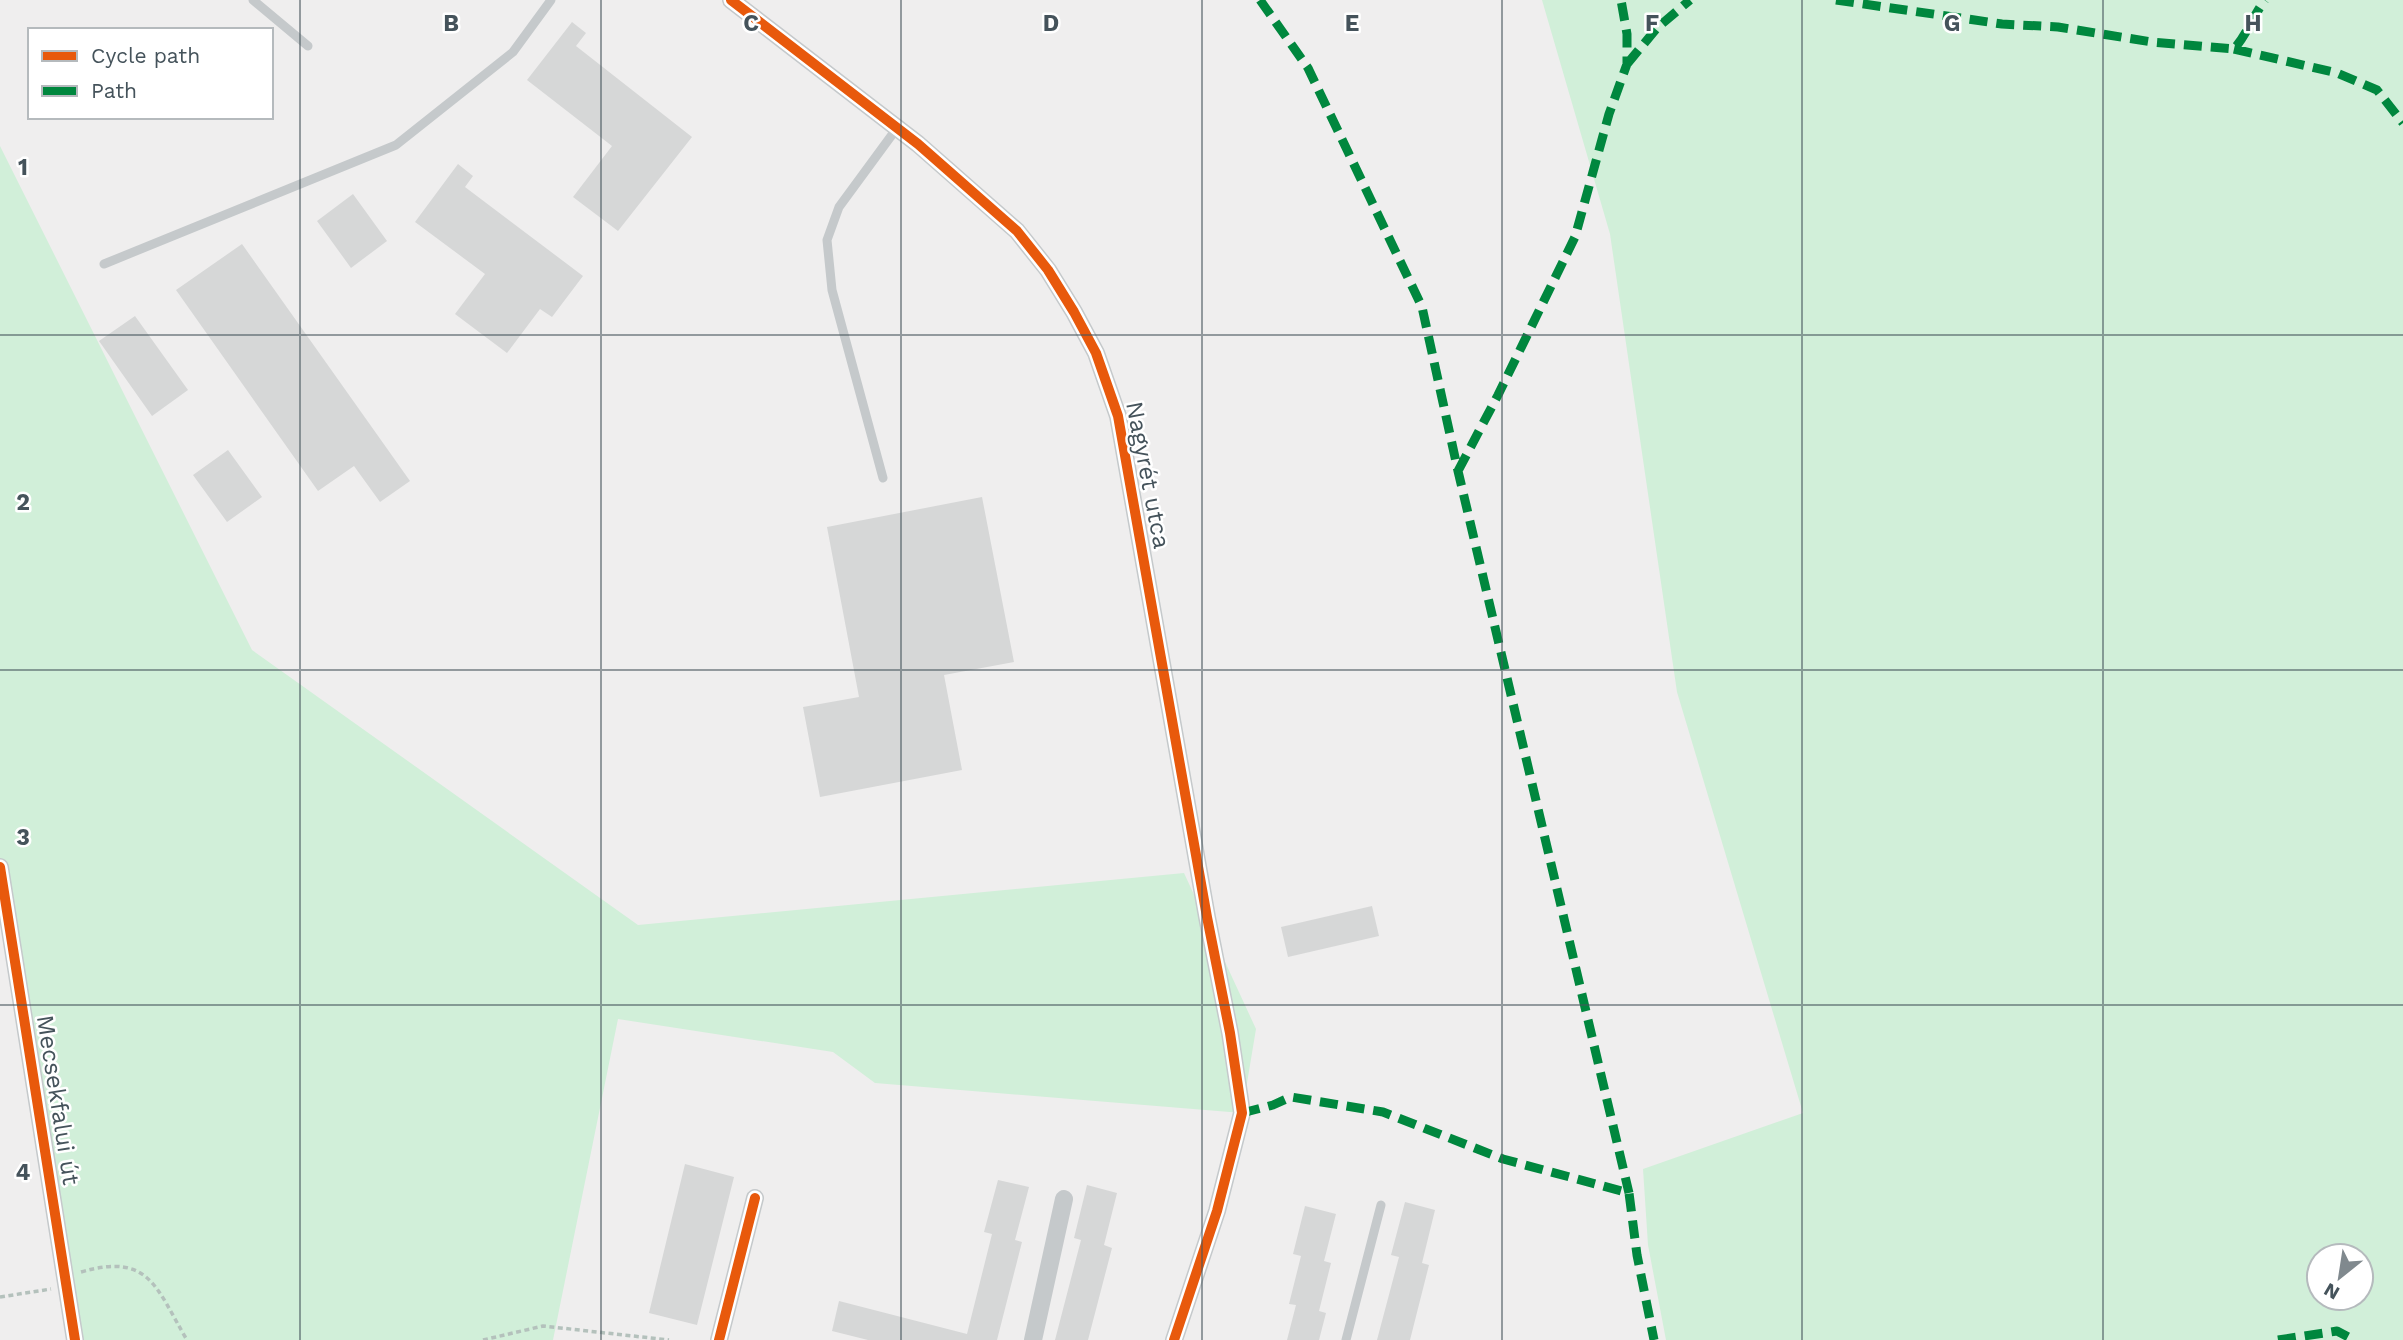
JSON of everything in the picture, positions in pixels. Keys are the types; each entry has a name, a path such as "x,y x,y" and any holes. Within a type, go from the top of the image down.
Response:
{"street":[{"name":"Nagyrét utca","path":"731,0 897,128 1017,231 1048,270 1096,353 1118,416 1230,1033 1242,1113 1217,1211 1174,1340"},
{"name":"Mecsekfalui út","path":"0,867 3,910 75,1340"},
{"path":"719,1340 755,1198"},
{"path":"1033,1340 1064,1199"}],"lane":[{"path":"253,0 308,46"},
{"path":"103,264 396,145 513,52 551,0"},
{"path":"883,478 832,290 827,240 839,207 897,128"},
{"path":"1346,1340 1381,1205"}],"path":[{"path":"0,1297 66,1282 92,1269 121,1265 139,1270 156,1287 187,1340"},
{"path":"483,1340 542,1326 669,1340"}],"green space":[{"path":"1542,0 2403,0 2403,1340 1666,1340 1648,1245 1643,1169 1803,1113 1677,692 1610,234"},
{"path":"0,146 252,650 638,925 1184,873 1256,1029 1242,1113 875,1083 833,1052 618,1019 553,1340 75,1340 0,867"}],"building":[{"path":"572,22 586,33 576,46 692,137 618,231 573,197 612,146 527,80"},
{"path":"458,164 473,176 465,187 583,276 552,317 540,309 507,353 455,314 485,274 415,222"},
{"path":"353,194 387,241 351,268 317,221"},
{"path":"242,244 410,481 380,502 354,466 318,491 176,290"},
{"path":"135,316 188,390 152,416 99,341"},
{"path":"228,450 262,497 227,522 193,475"},
{"path":"982,497 1014,662 944,675 962,770 820,797 803,707 859,697 827,527"},
{"path":"1372,906 1379,936 1288,957 1281,927"},
{"path":"685,1164 734,1177 697,1325 649,1313"},
{"path":"998,1180 1029,1187 1015,1240 1022,1242 997,1340 868,1340 832,1331 839,1301 967,1334 992,1234 984,1232"},
{"path":"1087,1185 1117,1193 1104,1245 1112,1248 1088,1340 1055,1340 1081,1240 1074,1238"},
{"path":"1405,1202 1435,1210 1422,1263 1429,1265 1410,1340 1377,1340 1399,1257 1391,1255"},
{"path":"1305,1206 1336,1214 1324,1261 1331,1263 1319,1311 1326,1313 1319,1340 1287,1340 1296,1305 1289,1304 1301,1256 1293,1254"}],"marked path":[{"path":"1260,0 1308,68 1422,307 1458,471 1629,1193"},
{"path":"1458,471 1575,237 1609,114 1627,64 1627,34 1621,0"},
{"path":"1627,64 1657,28 1690,0"},
{"path":"1836,0 2002,24 2058,27 2152,42 2234,49 2265,0"},
{"path":"2234,49 2337,73 2377,90 2403,123"},
{"path":"1242,1113 1291,1097 1383,1112 1503,1159 1629,1193 1637,1255 1654,1340"},
{"path":"2278,1340 2337,1331 2354,1340"}],"cycle path":[{"path":"731,0 918,144 1017,231 1048,270 1074,312 1096,353 1118,416 1230,1033 1242,1113 1217,1211 1174,1340"},
{"path":"0,867 75,1340"},
{"path":"719,1340 755,1198"}]}
